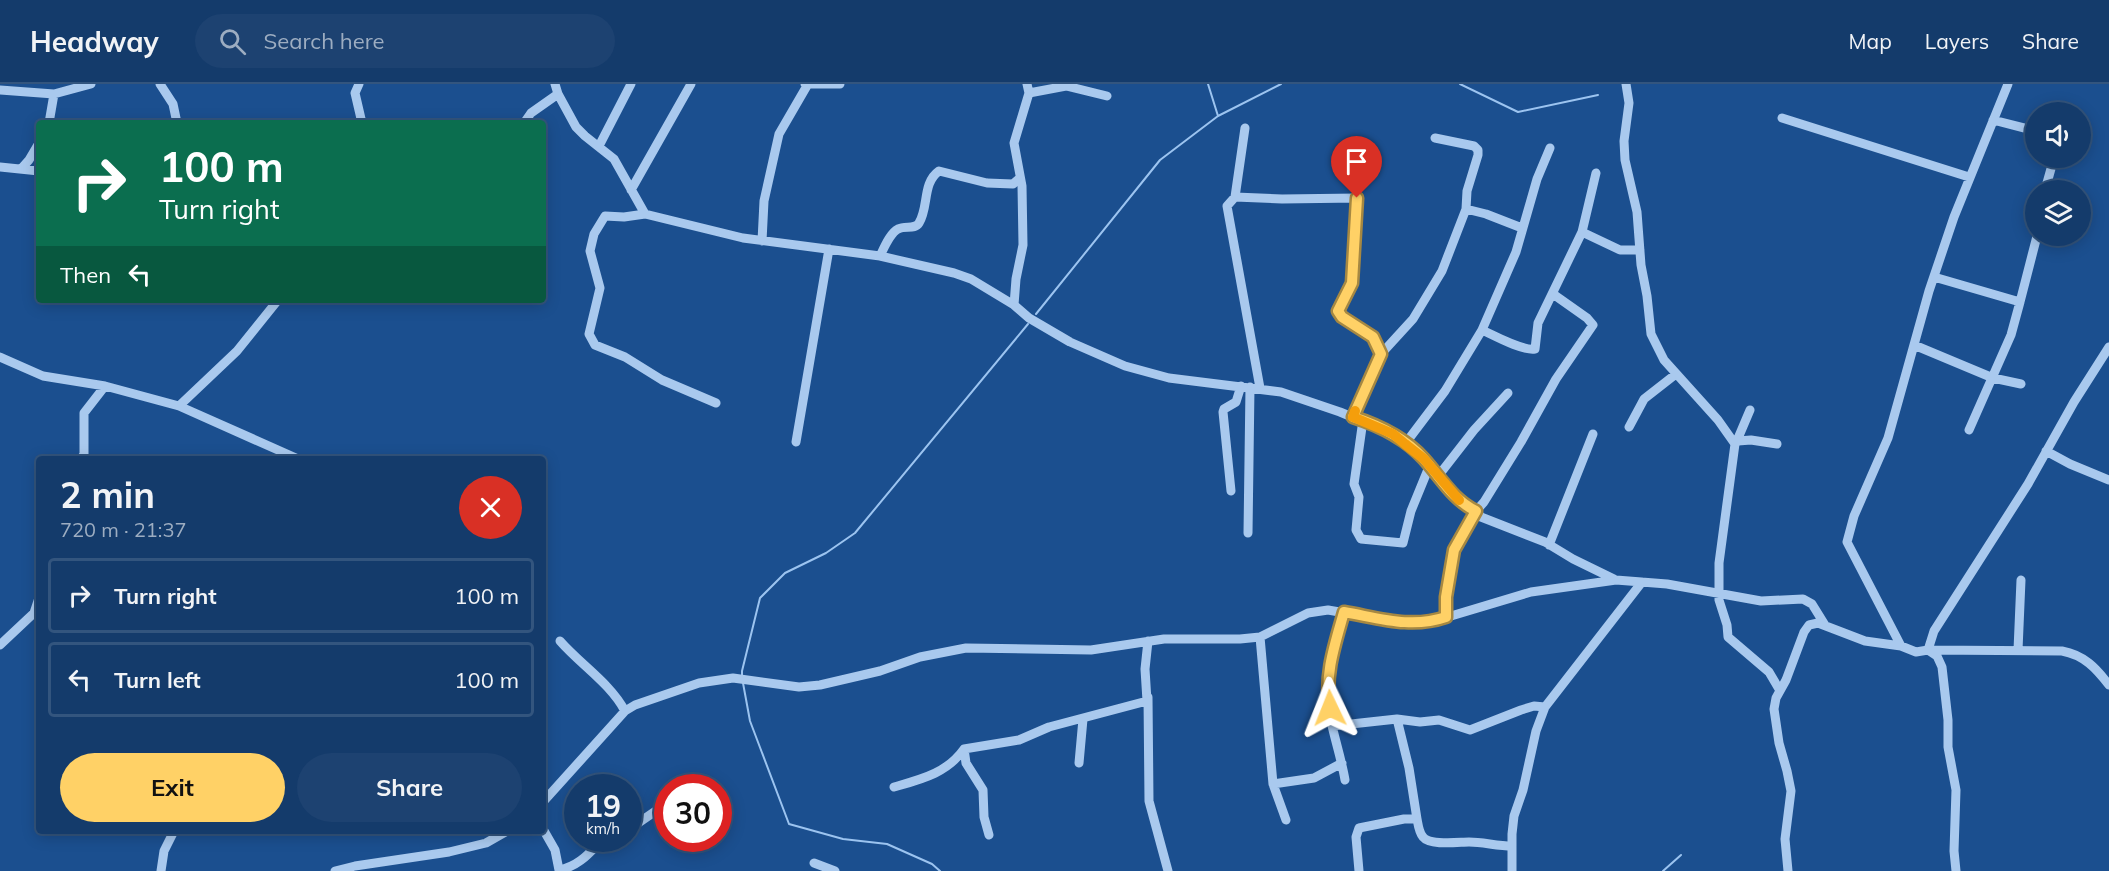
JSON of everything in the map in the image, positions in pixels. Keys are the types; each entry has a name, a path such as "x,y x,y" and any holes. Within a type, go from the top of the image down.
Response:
{"street":[{"path":"0,90 54,94 91,84"},
{"path":"160,84 173,104 176,120"},
{"path":"359,84 355,93 362,120"},
{"path":"599,146 631,84"},
{"path":"631,190 691,84"},
{"path":"762,241 764,201 778,134 807,84 840,84"},
{"path":"1901,646 1847,542 1854,516 1888,438 1934,277 1969,177 2008,84"},
{"path":"1626,85 1629,102 1624,141 1625,160 1637,212 1651,334 1660,353 1676,374 1737,443"},
{"path":"1014,305 1016,279 1023,245 1020,178 1014,143 1028,88 1066,86 1107,96"},
{"path":"526,120 556,89 576,127 614,159 645,214"},
{"path":"50,120 54,94"},
{"path":"1782,118 1969,177"},
{"path":"1993,120 2025,128"},
{"path":"1245,128 1235,197 1227,206 1250,387 1248,533"},
{"path":"1353,417 1381,354 1413,320 1443,271 1466,209 1467,191 1478,150 1474,146 1435,138"},
{"path":"21,169 36,148"},
{"path":"1405,444 1444,391 1482,330 1516,252 1537,179 1550,148"},
{"path":"0,167 36,171"},
{"path":"880,256 894,232 900,227 919,225 929,183 939,171 987,183 1007,184 1019,181 1020,178"},
{"path":"1482,330 1517,345 1531,350 1535,349 1538,323 1582,232 1596,172"},
{"path":"1235,197 1357,198 1352,283 1338,311 1342,317 1373,337 1381,354"},
{"path":"1466,209 1522,228"},
{"path":"716,403 662,380 625,357 595,345 589,334 600,288 590,251 594,234 605,216 624,217 645,214 743,238 880,256 954,273 971,279 1070,342 1125,366 1169,378 1281,392 1363,420 1393,434 1424,459 1463,505 1476,511 1481,517 1549,545 1573,560 1616,580"},
{"path":"1582,232 1620,250 1640,250"},
{"path":"1969,430 2011,335 2034,246"},
{"path":"796,442 829,249"},
{"path":"1934,277 2020,302"},
{"path":"1446,617 1446,597 1454,550 1476,511 1521,442 1556,380 1593,325 1587,318 1553,294"},
{"path":"179,406 237,351 276,303"},
{"path":"1914,345 1993,378 2021,384"},
{"path":"1928,650 1934,631 2028,484 2074,402 2109,347"},
{"path":"0,357 43,376 105,386 179,406 292,456"},
{"path":"1629,427 1644,399 1676,374"},
{"path":"83,456 84,413 105,386"},
{"path":"1232,491 1223,412 1250,387"},
{"path":"1439,475 1474,429 1508,393"},
{"path":"1750,410 1737,443 1722,540 1718,593 1728,637 1769,672 1779,689"},
{"path":"1363,420 1354,484 1359,497 1356,530 1361,539 1403,543 1411,511 1430,467"},
{"path":"1549,545 1593,434"},
{"path":"1737,443 1751,440 1777,444"},
{"path":"2046,451 2109,480"},
{"path":"546,799 625,711 635,705 699,683 742,678 799,687 820,686 944,651 966,648 1091,650 1164,639 1260,637 1308,613 1328,610 1416,624 1431,622 1531,592 1616,580 1667,584 1761,601 1803,599 1812,604 1825,625"},
{"path":"2018,650 2020,580"},
{"path":"1512,871 1514,816 1523,790 1536,731 1545,707 1642,582"},
{"path":"0,645 34,613 36,607"},
{"path":"1344,612 1332,654 1327,689 1346,780"},
{"path":"1788,871 1785,839 1791,791 1774,709 1779,689 1786,680 1804,632 1809,625 1818,623 1865,641 1901,646 1916,652 2018,650 2070,653 2088,662 2108,681"},
{"path":"1260,637 1273,784 1286,820"},
{"path":"560,641 574,658 608,688 625,711"},
{"path":"894,788 931,775 955,762 964,748 1019,740 1049,727 1147,701 1145,669 1148,641"},
{"path":"1148,641 1149,801 1168,871"},
{"path":"1928,650 1936,656 1942,667 1948,747 1956,790 1954,850 1956,871"},
{"path":"1333,726 1397,719 1420,722 1439,720 1470,730 1534,706 1545,707"},
{"path":"1080,763 1083,719"},
{"path":"1397,719 1422,836 1440,843 1471,842 1489,846 1512,846"},
{"path":"964,748 966,763 983,790 984,817 989,835"},
{"path":"1273,784 1314,778 1342,763"},
{"path":"642,822 654,812"},
{"path":"1359,871 1356,837 1359,828 1404,819 1417,819"},
{"path":"161,871 164,850 172,834"},
{"path":"341,870 449,852 486,843 502,834"},
{"path":"546,834 555,850 559,870 570,868 591,852"},
{"path":"814,862 835,871"}],"waterway":[{"path":"1208,84 1218,116"},
{"path":"1036,314 1160,160 1218,116 1281,84"},
{"path":"1460,84 1518,112 1598,95"},
{"path":"742,677 760,598 785,573 826,553 855,533 1028,324"},
{"path":"743,683 750,721 789,824 843,839 887,844 932,864 940,871"},
{"path":"1663,871 1681,855"}],"slow traffic":[{"path":"1355,411 1353,417 1393,434 1424,459 1459,500"}],"route":[{"path":"1330,708 1327,689 1332,654 1344,612 1416,624 1446,617 1446,597 1454,550 1476,511 1463,505 1424,459 1393,434 1353,417 1381,354 1373,337 1342,317 1338,311 1352,283 1357,198"}]}
